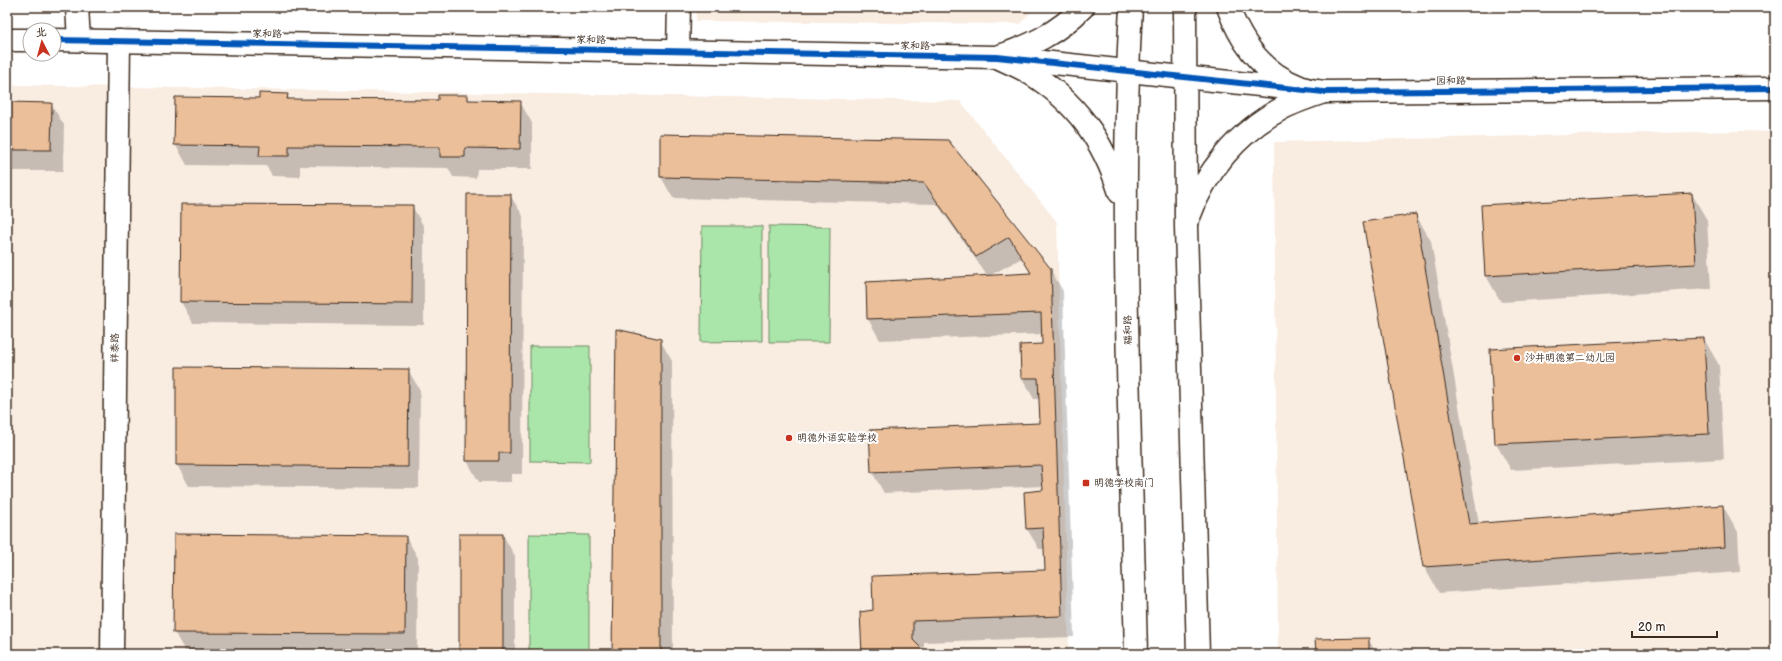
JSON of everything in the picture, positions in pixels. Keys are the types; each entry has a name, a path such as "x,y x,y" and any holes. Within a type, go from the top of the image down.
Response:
{"street":[{"path":"77,7 80,40"},
{"path":"678,51 679,7"},
{"path":"997,57 1025,48 1051,34 1083,7"},
{"name":"福和路","path":"1131,7 1128,72 1125,229 1136,654"},
{"path":"1185,7 1186,227 1198,654"},
{"path":"1228,7 1243,41 1258,60 1277,76 1300,87 1324,92"},
{"path":"7,40 22,40"},
{"name":"家和路","path":"62,40 997,57 1128,72"},
{"name":"祥泰路","path":"112,654 119,41"},
{"path":"997,57 1026,71 1053,89 1077,112 1096,138 1111,167 1121,198 1125,229"},
{"name":"园和路","path":"1128,72 1324,92 1775,88"},
{"path":"1186,227 1195,202 1208,177 1224,156 1243,136 1261,121 1281,109 1324,92"}],"shaded area":[{"path":"696,7 1035,7 1020,24 696,21"},
{"path":"7,85 960,101 1057,222 1069,654 7,654"},
{"name":"沙井明德第二幼儿园","path":"1740,131 1775,132 1775,654 1278,654 1274,142"}],"green space":[{"path":"702,226 762,226 762,341 701,342"},
{"path":"769,226 830,227 829,342 769,342"},
{"path":"530,346 590,346 590,462 530,461"},
{"path":"529,534 589,535 589,650 529,650"}],"building":[{"path":"259,93 288,94 287,99 438,100 438,95 468,95 468,100 521,101 520,149 465,148 465,157 440,157 440,147 289,146 289,156 259,156 260,146 174,145 175,97 259,98"},
{"path":"7,102 52,103 51,150 7,150"},
{"path":"660,134 948,140 1051,269 1062,616 913,621 913,640 927,654 862,654 860,612 873,610 872,576 1045,570 1043,528 1026,529 1024,492 1043,490 1041,465 871,472 869,430 1040,423 1038,378 1021,378 1020,345 1042,344 1041,313 867,319 866,282 1031,273 1009,237 976,257 924,183 660,177"},
{"path":"1692,193 1696,264 1485,276 1481,205"},
{"path":"467,194 511,194 510,453 499,453 499,461 466,461"},
{"path":"181,204 413,205 412,304 180,302"},
{"path":"1416,214 1469,524 1723,505 1725,547 1423,567 1363,222"},
{"path":"616,329 661,339 661,654 612,654"},
{"path":"1704,338 1709,434 1495,444 1490,349"},
{"path":"176,367 409,369 408,467 176,465"},
{"path":"174,534 406,536 405,634 173,633"},
{"path":"459,534 503,534 503,654 459,654"},
{"path":"1369,638 1369,654 1316,654 1315,639"}],"cycle path":[{"path":"62,40 997,57 1324,92 1775,88"}],"place":[{"name":"沙井明德第二幼儿园","path":"1517,358"},
{"name":"明德外语实验学校","path":"789,438"},
{"name":"明德学校南门","path":"1086,483"}]}
